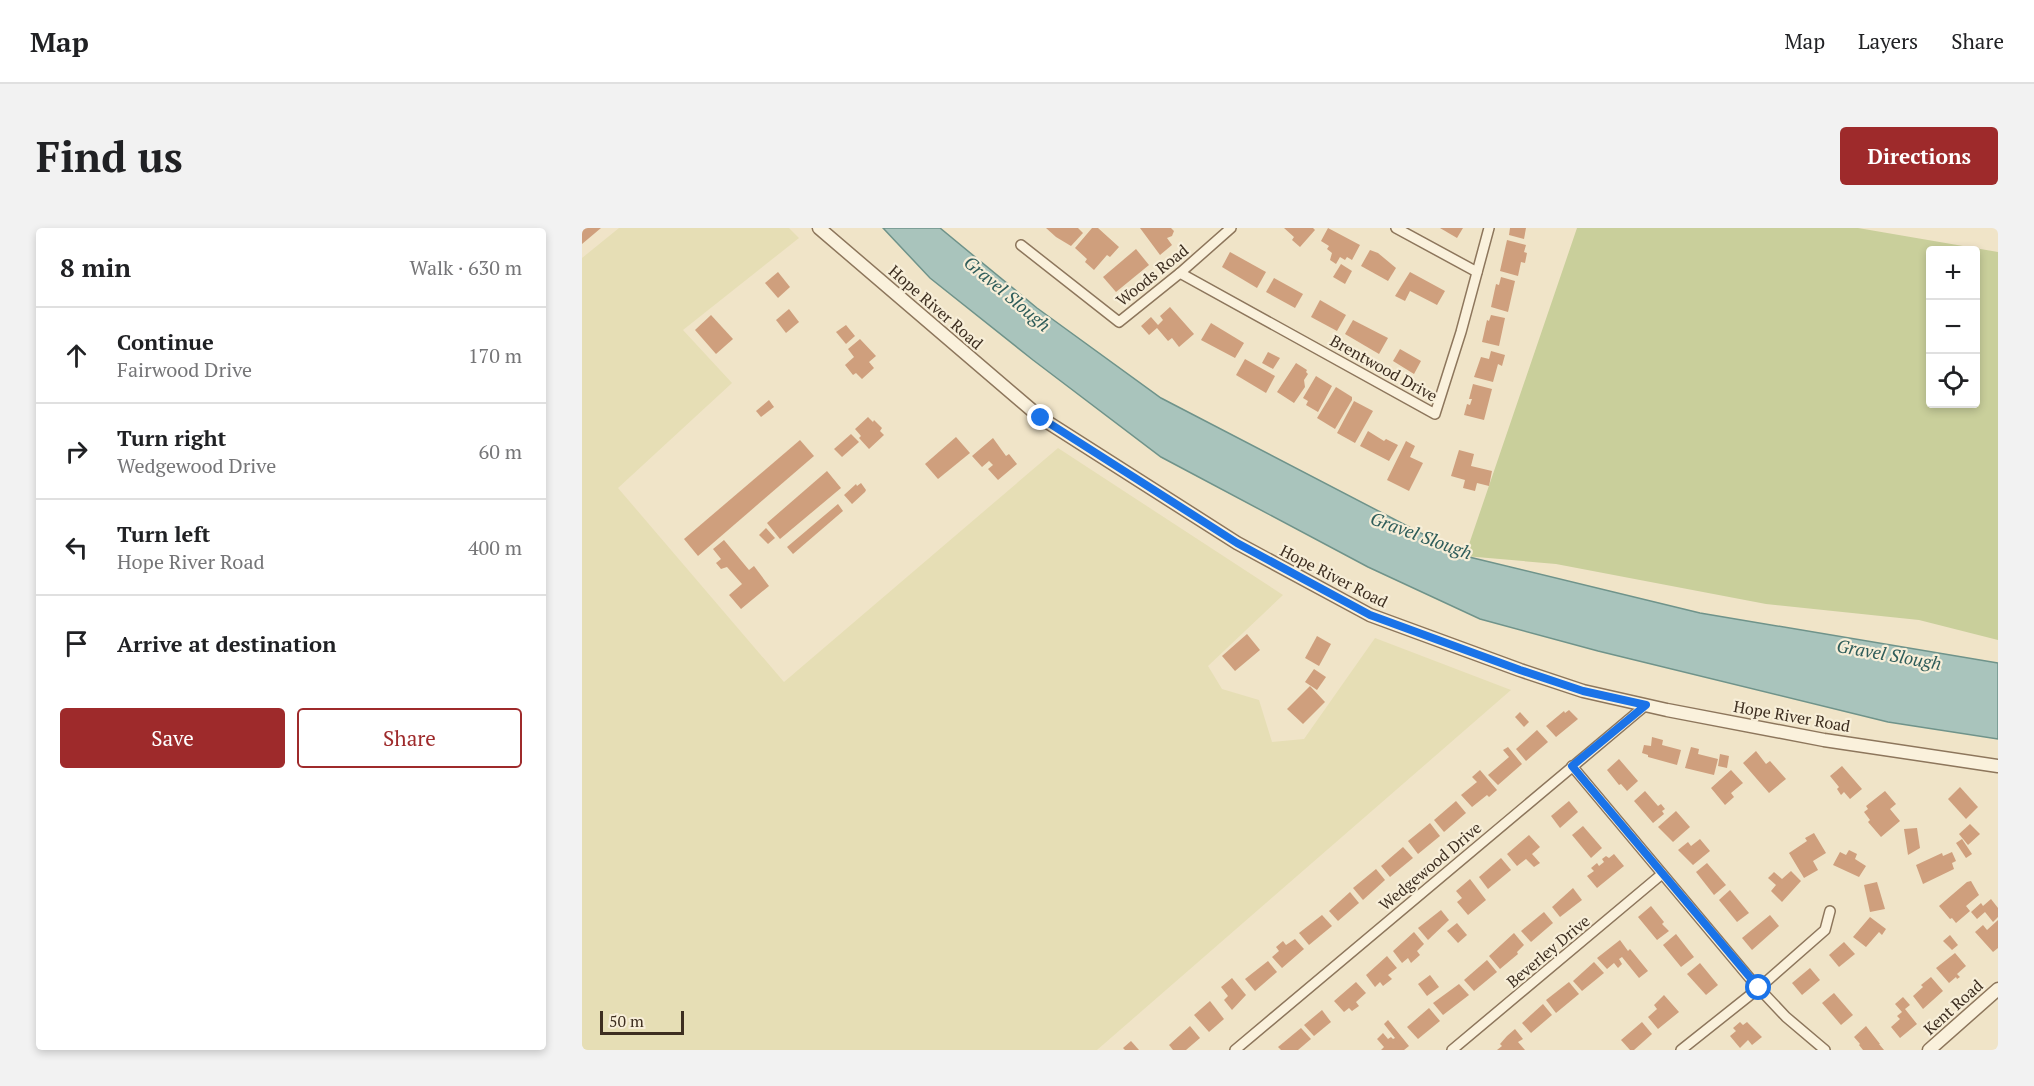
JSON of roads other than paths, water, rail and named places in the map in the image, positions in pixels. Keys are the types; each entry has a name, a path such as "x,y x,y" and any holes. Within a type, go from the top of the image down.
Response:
{"street":[{"name":"Hope River Road","path":"819,228 1041,418 1237,543 1370,615 1583,691 1824,740 1998,766"},
{"name":"Woods Road","path":"1021,245 1119,322 1231,228"},
{"path":"1396,228 1477,272"},
{"name":"Brentwood Drive","path":"1180,273 1435,414 1461,332 1489,228"},
{"name":"Wedgewood Drive","path":"1235,1050 1646,705"},
{"path":"1572,766 1759,988 1786,1017 1825,1050"},
{"name":"Beverley Drive","path":"1452,1050 1662,874"},
{"path":"1681,1050 1759,988 1825,930 1830,910"},
{"name":"Kent Road","path":"1929,1050 1998,989"}],"water":[{"name":"Gravel Slough","path":"883,228 940,228 1037,308 1161,398 1465,556 1700,613 1998,663 1998,739 1888,722 1598,651 1480,619 1368,567 1161,457 930,278"}]}
